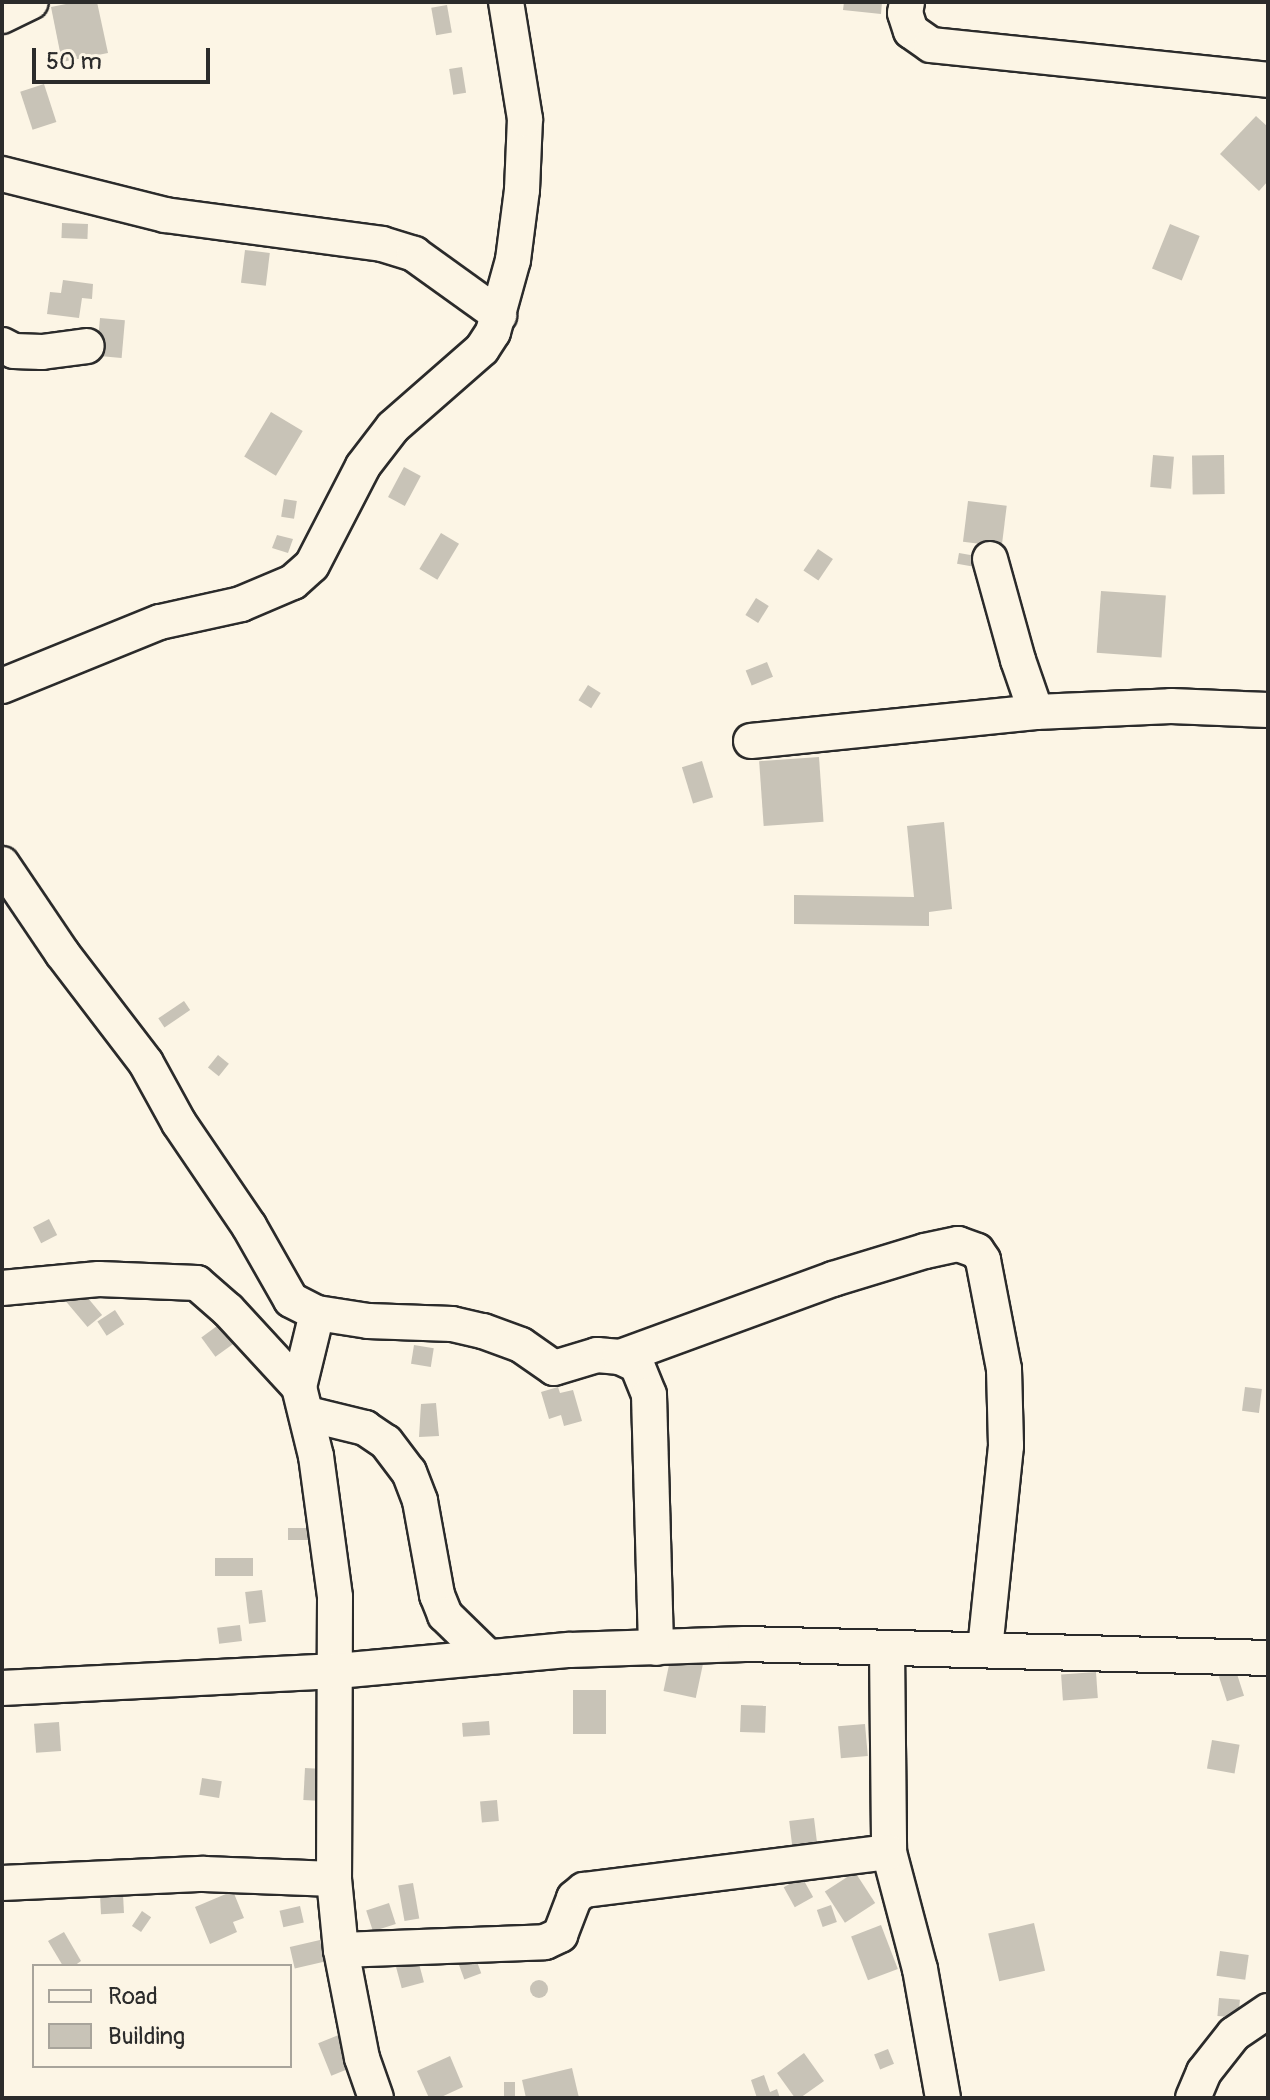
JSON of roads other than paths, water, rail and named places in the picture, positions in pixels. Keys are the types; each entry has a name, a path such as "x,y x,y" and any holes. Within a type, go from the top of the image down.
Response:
{"street":[{"path":"2,16 31,2"},
{"path":"2,686 160,622 241,604 293,582 312,565 363,466 393,427 482,349 499,315 513,260 522,190 525,119 506,2"},
{"path":"907,2 905,13 911,31 931,45 1268,80"},
{"path":"2,174 165,215 382,244 414,254 499,315"},
{"path":"2,345 14,351 42,352 87,346"},
{"path":"990,559 1036,712"},
{"path":"751,741 1036,712 1171,706 1268,710"},
{"path":"2,864 62,953 146,1063 179,1123 304,1306 304,1401 335,1597 337,1671 332,1731 334,1879 341,1950 362,2058 376,2098"},
{"path":"620,1357 833,1279 925,1251 958,1244 977,1251 983,1260 1004,1369 1006,1446 985,1649"},
{"path":"2,1288 99,1279 188,1280 197,1283 228,1310 304,1401 365,1428 386,1442 409,1472 420,1501 437,1595 445,1615 487,1656"},
{"path":"228,1310 304,1306 368,1321 452,1324 521,1345 554,1368 597,1355 620,1357 637,1365 649,1395 656,1648"},
{"path":"2,1688 337,1671 487,1656 745,1644 1268,1658"},
{"path":"887,1648 889,1852 920,1969 943,2098"},
{"path":"341,1950 545,1942 560,1935 574,1898 584,1890 889,1852"},
{"path":"2,1883 204,1874 334,1879"},
{"path":"1193,2098 1204,2072 1234,2034 1268,2011"}]}
